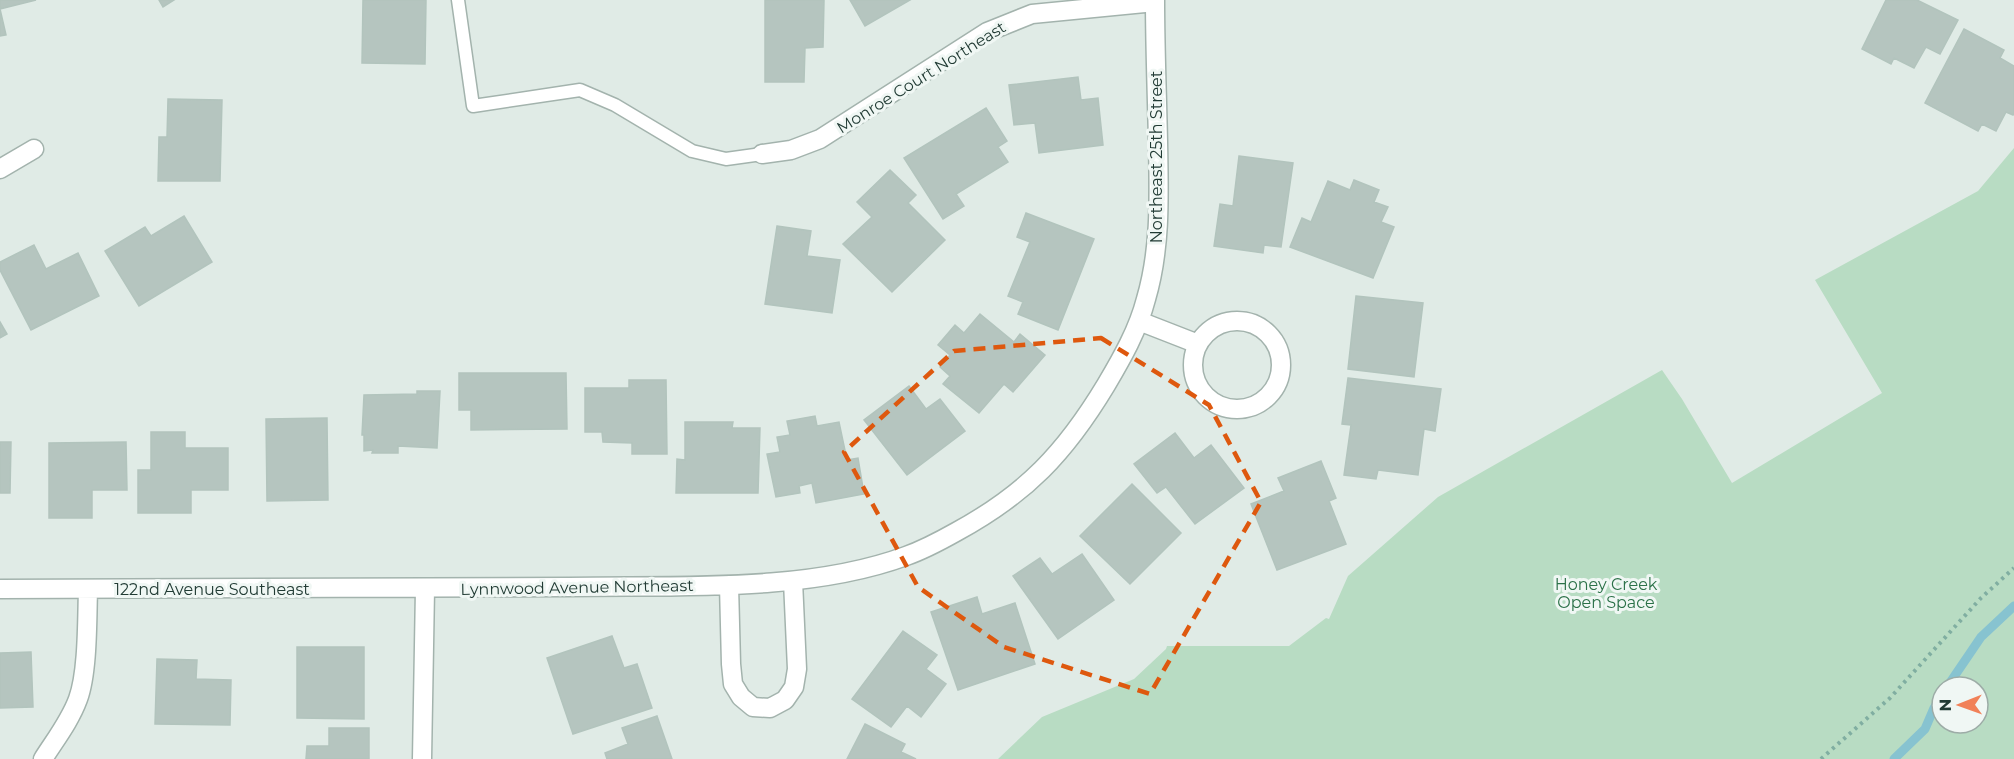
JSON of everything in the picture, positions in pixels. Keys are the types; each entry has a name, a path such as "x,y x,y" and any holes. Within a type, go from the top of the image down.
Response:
{"street":[{"name":"Monroe Court Northeast","path":"762,154 791,150 820,139 987,32 1009,22 1032,14 1155,1"},
{"name":"Northeast 25th Street","path":"1139,321 1156,254 1159,203 1155,1"},
{"path":"0,168 34,149"},
{"path":"1139,321 1198,344"},
{"name":"Lynnwood Avenue Northeast","path":"425,588 729,585 793,581 853,571 906,556 986,516 1025,487 1059,452 1092,408 1119,362 1139,321"},
{"path":"1237,321 1257,326 1268,334 1281,357 1280,373 1275,387 1265,399 1252,406 1238,409 1222,407 1209,399 1200,388 1194,374 1193,359 1198,344 1206,333 1217,326 1237,321"},
{"path":"729,585 733,684 741,697 753,707 770,708 785,700 794,687 797,669 793,581"},
{"path":"422,759 425,588"},
{"name":"122nd Avenue Southeast","path":"0,589 425,588"},
{"path":"43,759 63,729 78,700 83,680 88,589"}],"lane":[{"path":"458,0 473,106 580,90 615,105 692,151 726,159 762,154"}],"path":[{"path":"1821,759 1890,698 1981,598 2014,568"}],"highlighted area":[{"path":"1101,338 1209,405 1261,502 1150,694 1004,647 918,587 844,452 954,351"}],"green space":[{"name":"Honey Creek Open Space","path":"2014,148 2014,759 998,759 1042,717 1134,679 1167,646 1289,646 1326,618 1329,619 1348,576 1438,497 1662,370 1732,483 1882,393 1815,280 1978,191"}],"building":[{"path":"0,0 36,0 0,9"},
{"path":"159,0 174,0 163,7"},
{"path":"363,0 426,0 425,64 362,63"},
{"path":"765,0 824,0 823,47 805,48 804,82 765,82"},
{"path":"850,0 910,0 865,26"},
{"path":"1886,0 1917,0 1958,20 1940,54 1926,47 1914,68 1894,58 1891,64 1862,49"},
{"path":"0,9 6,35 0,36"},
{"path":"1964,29 2004,50 2000,58 2014,66 2014,113 2013,115 2006,112 1996,131 1982,124 1978,131 1925,103"},
{"path":"1078,77 1081,100 1098,98 1103,145 1039,153 1035,123 1014,125 1009,85"},
{"path":"168,99 222,100 220,181 158,181 159,137 167,137"},
{"path":"986,108 1007,141 998,147 1008,162 956,194 964,206 943,219 904,158"},
{"path":"1239,156 1293,163 1281,247 1264,245 1263,253 1214,246 1220,204 1233,206"},
{"path":"890,170 916,195 908,203 945,240 892,292 843,244 872,217 857,202"},
{"path":"1354,180 1379,190 1374,202 1388,207 1381,222 1394,227 1373,278 1290,247 1302,218 1311,222 1328,181 1350,190"},
{"path":"1026,213 1094,239 1058,330 1018,314 1023,302 1008,296 1030,242 1017,237"},
{"path":"184,216 212,262 139,306 105,251 145,227 151,236"},
{"path":"777,226 811,231 807,256 840,260 832,313 765,304"},
{"path":"34,245 46,269 78,253 99,296 31,330 0,270 0,262"},
{"path":"1356,296 1423,303 1414,377 1348,369"},
{"path":"980,314 1014,342 1020,334 1045,355 1013,392 1004,384 979,413 943,384 950,376 940,367 950,355 938,345 955,325 964,333"},
{"path":"0,322 7,334 0,338"},
{"path":"459,373 566,373 567,429 471,430 471,410 459,410"},
{"path":"1348,378 1441,389 1435,431 1424,429 1418,475 1378,470 1376,479 1344,475 1351,425 1342,424"},
{"path":"629,380 666,380 667,454 632,454 632,443 603,442 602,432 585,432 585,388 629,388"},
{"path":"909,386 926,409 940,399 965,431 907,475 864,420"},
{"path":"417,391 440,391 437,448 398,446 398,453 364,451 364,435 362,435 364,395 417,394"},
{"path":"815,416 817,426 839,422 847,460 858,458 864,494 816,503 812,483 799,486 800,493 776,497 767,454 780,452 777,437 790,435 787,421"},
{"path":"327,418 328,500 267,501 266,419"},
{"path":"685,422 733,422 732,428 760,428 758,493 676,493 677,459 685,460"},
{"path":"151,432 185,432 185,448 228,448 228,490 191,490 191,513 138,513 138,470 151,470"},
{"path":"1175,433 1194,458 1211,445 1244,488 1195,524 1166,487 1157,493 1134,464"},
{"path":"0,442 11,442 10,493 0,493"},
{"path":"126,442 127,490 92,490 92,518 49,518 49,443"},
{"path":"1321,461 1336,498 1329,501 1346,544 1277,570 1251,504 1284,491 1278,478"},
{"path":"1132,484 1181,533 1130,584 1080,536"},
{"path":"1082,554 1114,600 1058,639 1013,576 1040,558 1052,574"},
{"path":"977,597 982,614 1015,603 1035,664 958,690 931,612"},
{"path":"903,631 937,655 926,669 946,684 921,717 907,706 891,727 852,699"},
{"path":"612,636 624,668 637,664 652,708 573,734 547,658"},
{"path":"297,647 364,647 364,719 297,718"},
{"path":"31,652 33,707 0,708 0,653"},
{"path":"157,659 197,660 196,679 231,680 230,725 155,724"},
{"path":"657,716 672,759 607,759 605,753 628,744 622,728"},
{"path":"865,724 905,744 901,752 916,759 847,759"},
{"path":"329,728 369,728 369,759 306,759 307,746 329,746"}],"waterway":[{"path":"1955,675 1981,637 2014,606"},
{"path":"1894,759 1925,729 1930,717"}]}
